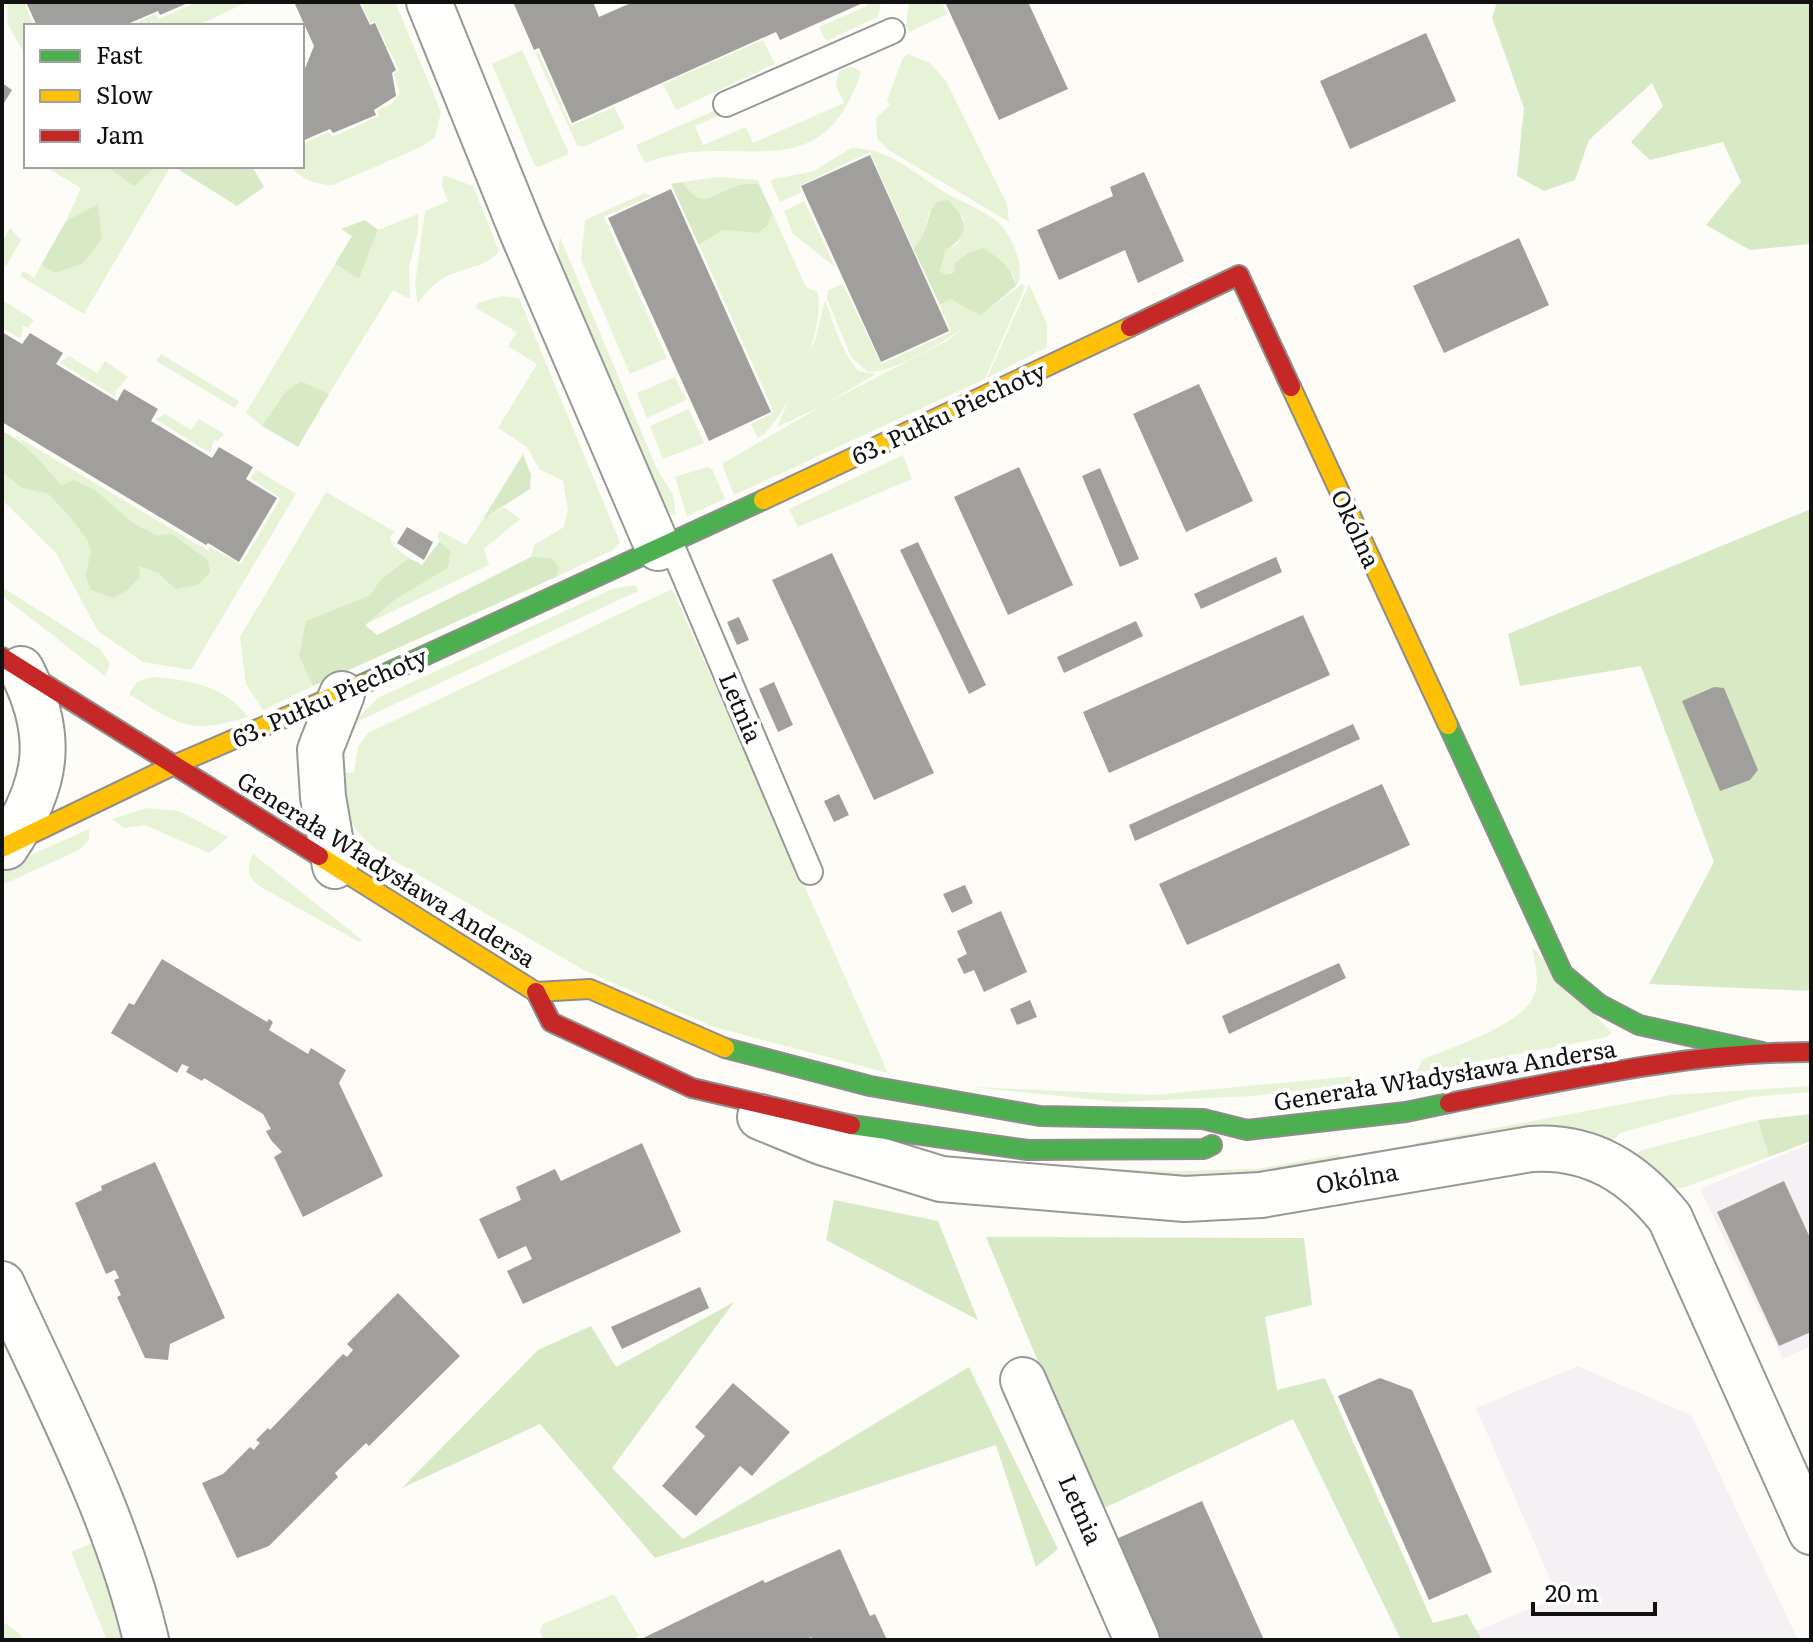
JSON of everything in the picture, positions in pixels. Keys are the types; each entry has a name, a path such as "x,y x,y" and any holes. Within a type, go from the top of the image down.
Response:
{"main road":[{"name":"63. Pułku Piechoty","path":"4,848 174,765 342,694 664,546 1239,275"},
{"name":"Okólna","path":"1239,275 1563,974 1590,998 1627,1022 1668,1034 1739,1043 1762,1052"},
{"name":"Generała Władysława Andersa","path":"11,663 536,992 590,989 722,1047 870,1086 1040,1116 1203,1119 1247,1130 1406,1112 1557,1082 1762,1052 1811,1052"},
{"path":"536,992 551,1022 692,1088 858,1127 1028,1150 1204,1149 1247,1130"}],"street":[{"path":"429,2 523,234 664,546"},
{"path":"4,848 29,813 37,793 41,767 38,710 11,663"},
{"path":"335,866 323,797 320,750 342,694"},
{"name":"Okólna","path":"692,1088 821,1142 941,1179 1056,1191 1220,1198 1261,1195 1549,1148 1574,1150 1612,1166 1650,1193 1670,1218 1811,1532"},
{"path":"2,1284 88,1473 136,1596 146,1640"},
{"name":"Letnia","path":"1023,1380 1137,1640"}],"lane":[{"path":"726,104 892,31"},
{"name":"Letnia","path":"664,546 810,872"}],"shaded area":[{"path":"1811,1143 1811,1346 1783,1359 1700,1189"},
{"path":"1578,1366 1692,1416 1798,1640 1455,1640 1558,1597 1476,1408"}],"green space":[{"path":"7,2 24,2 33,24 24,24 24,53 8,25"},
{"path":"197,2 247,2 201,24 133,24 155,14 159,19"},
{"path":"361,2 395,2 441,112 435,137 423,146 333,185 304,178 292,168 304,168 304,143 329,132 332,137 379,116 377,111 391,104 400,93 394,74 399,70 375,21 370,23"},
{"path":"866,2 881,2 878,17 826,41 819,27 867,6"},
{"path":"909,2 942,2 947,14 909,32 906,26"},
{"path":"1497,2 1811,2 1811,244 1750,250 1706,225 1741,182 1723,142 1650,160 1631,142 1663,106 1652,83 1589,140 1575,180 1544,191 1517,176 1524,108 1492,18"},
{"path":"763,40 775,64 676,110 663,84"},
{"path":"522,50 568,151 567,155 538,167 534,164 492,64"},
{"path":"538,51 571,126 614,107 625,128 583,147 577,145 535,53"},
{"path":"908,54 930,63 946,81 1007,204 1009,222 887,149 877,138 876,118 890,105 887,100 903,58"},
{"path":"851,66 861,72 844,110 823,134 799,146 772,151 679,154 645,163 636,145 720,108 722,114 695,126 703,145 746,127 753,143 844,103 836,86 839,72"},
{"path":"851,148 878,152 890,157 1000,224 1010,237 1017,255 1020,273 1016,286 1013,274 955,263 954,271 946,275 940,271 946,250 959,243 964,219 948,200 929,212 923,239 913,248 870,152 799,186 802,192 780,202 770,180 814,171"},
{"path":"46,168 108,168 134,185 155,168 170,168 84,314 20,276 23,271 34,278 41,265 55,273 97,205 66,221 81,188"},
{"path":"108,168 155,168 134,186"},
{"path":"176,168 253,168 264,187 237,206"},
{"path":"443,175 473,186 499,251 491,259 440,281 418,304 415,285 425,211 448,201 442,186"},
{"path":"718,177 758,180 759,184 739,185 711,197 700,198 682,182"},
{"path":"682,182 700,198 711,197 739,185 759,184 772,212 768,225 758,233 723,230 699,245 671,184"},
{"path":"645,193 651,196 604,217 667,358 630,374 581,260 585,220"},
{"path":"948,200 960,214 964,226 960,239 946,250 940,271 946,275 954,272 955,263 968,253 983,248 1004,264 1016,286 980,316 950,299 940,305 913,248 922,237 937,202"},
{"path":"804,201 835,267 793,234 784,211"},
{"path":"98,204 102,239 82,264 55,273 41,265 66,221"},
{"path":"772,212 806,287 817,292 819,307 811,348 792,394 769,429 758,438 751,424 774,412 699,245 723,230 758,233 768,225"},
{"path":"418,214 418,232 409,267 410,299 393,290 329,394 301,381 286,391 262,426 246,413 335,264 359,279 378,230"},
{"path":"365,220 378,230 359,279 335,264 352,236 341,229"},
{"path":"10,228 21,240 5,268 2,242"},
{"path":"560,237 656,467 673,495 676,516 660,506 557,260"},
{"path":"843,284 881,364 951,332 940,305 950,299 980,316 910,359 868,372 851,357 827,299 828,290"},
{"path":"1022,284 1025,287 985,379 734,495 722,464 820,407 777,427 816,337 825,300 838,337 852,363 858,371 876,374 827,403 945,342"},
{"path":"1029,284 1047,324 1047,347 987,378"},
{"path":"502,296 519,298 620,542 613,550 556,577 543,560 531,557 534,545 564,527 568,510 563,481 539,469 527,447 498,428 537,364 508,346 517,332 476,308 478,303"},
{"path":"2,300 34,320 28,328 23,326 21,339 2,328"},
{"path":"161,354 239,401 235,408 156,361"},
{"path":"69,356 97,373 105,361 128,377 115,392 116,397 60,363"},
{"path":"675,377 686,400 647,418 637,393"},
{"path":"301,381 329,394 298,447 262,426 286,391"},
{"path":"689,409 704,443 663,459 650,426"},
{"path":"165,414 191,430 199,419 224,434 218,441 214,440 210,453 155,419"},
{"path":"3,432 25,447 61,486 74,480 95,490 132,522 156,535 172,534 208,560 210,572 198,585 175,589 158,573 139,566 140,577 128,590 112,598 91,590 85,575 91,552 88,541 48,494 22,488 2,472"},
{"path":"16,436 207,550 210,547 241,564 281,498 250,478 257,470 296,494 191,670 143,662 98,631 56,553 2,500 2,472 22,488 48,494 70,517 88,540 91,552 85,575 128,590 139,577 139,565 158,573 175,589 156,535 132,522 95,490 61,486"},
{"path":"523,454 531,475 530,489 483,519"},
{"path":"903,455 912,479 798,527 789,509"},
{"path":"707,467 712,469 725,499 687,516 675,477"},
{"path":"326,492 395,532 390,537 393,546 409,558 381,579 370,595 306,621 313,686 263,710 246,684 240,637"},
{"path":"504,507 520,519 484,549 489,565 364,625 396,599 448,568 451,552 437,537 440,531 466,545 483,519"},
{"path":"1811,509 1811,991 1649,984 1714,862 1641,666 1520,686 1508,634"},
{"path":"440,541 451,552 448,568 396,599 365,625 377,635 531,557 552,558 559,567 556,577 313,686 299,656 306,621 370,595 381,579 409,558 422,565"},
{"path":"636,585 638,591 352,724 378,698 612,589"},
{"path":"2,587 100,649 110,664 105,676 2,596"},
{"path":"672,589 888,1073 714,1027 582,969 386,856 364,839 351,821 337,774 354,772 358,747 368,733"},
{"path":"152,677 193,683 217,691 239,706 248,717 198,726 173,720 129,694 137,682"},
{"path":"147,808 179,811 228,837 209,853 145,825 124,828 112,819"},
{"path":"89,829 89,840 79,850 2,885 2,868"},
{"path":"253,854 362,940 359,942 259,886 249,872"},
{"path":"1532,947 1612,1033 1607,1037 1416,1073 1422,1060 1500,1026 1527,1007 1537,984"},
{"path":"1354,1076 1354,1084 1253,1096 1118,1102 972,1087 1152,1095"},
{"path":"1811,1086 1811,1092 1750,1097 1620,1133 1607,1147 1417,1152 1416,1143 1671,1095"},
{"path":"1811,1114 1811,1141 1769,1157 1758,1120"},
{"path":"1758,1120 1769,1157 1685,1187 1671,1189 1630,1160 1642,1150"},
{"path":"1340,1154 1344,1168 1250,1184 971,1165 1177,1171 1257,1169"},
{"path":"834,1200 938,1221 978,1320 826,1240"},
{"path":"986,1237 1304,1238 1312,1305 1265,1317 1277,1390 1325,1378 1433,1623 1467,1614 1482,1640 1401,1640 1293,1419 1100,1510"},
{"path":"734,1302 612,1468 683,1539 969,1367 1058,1549 1036,1567 996,1445 655,1558 540,1424 402,1488 538,1350 591,1326 616,1367"},
{"path":"99,1540 127,1640 107,1640 71,1552"},
{"path":"614,1594 639,1636 631,1640 543,1640 540,1632 543,1624"},
{"path":"2,1621 20,1634 23,1640 2,1640"}],"building":[{"path":"26,2 190,2 128,24 36,24"},
{"path":"294,2 359,2 370,25 375,23 396,70 392,73 396,96 374,110 376,115 333,133 330,129 304,140 304,71 314,46"},
{"path":"513,2 593,2 599,17 633,2 865,2 780,40 776,32 572,123 539,48 534,50"},
{"path":"945,2 1028,2 1068,89 999,120"},
{"path":"1426,33 1456,101 1350,149 1320,81"},
{"path":"2,83 12,90 2,106"},
{"path":"870,155 949,331 881,362 801,186"},
{"path":"1144,172 1184,261 1138,283 1125,250 1059,280 1037,230 1113,196 1110,187"},
{"path":"671,189 771,412 709,441 608,218"},
{"path":"1519,238 1549,305 1444,353 1413,286"},
{"path":"2,332 22,344 30,333 63,353 56,364 117,401 124,389 158,409 151,421 212,458 219,447 253,467 246,479 277,498 239,562 2,422"},
{"path":"1199,384 1253,501 1186,532 1133,414"},
{"path":"1019,467 1073,585 1008,615 954,497"},
{"path":"1100,468 1139,559 1120,567 1082,476"},
{"path":"407,527 433,542 424,560 397,543"},
{"path":"918,542 986,685 969,694 900,550"},
{"path":"832,553 934,773 874,800 772,580"},
{"path":"1276,557 1282,572 1201,609 1194,594"},
{"path":"1303,615 1330,675 1109,773 1083,712"},
{"path":"739,617 749,640 737,645 727,622"},
{"path":"1136,621 1143,636 1064,673 1057,657"},
{"path":"774,682 793,725 778,732 759,689"},
{"path":"1714,687 1724,688 1758,770 1750,780 1720,791 1682,701"},
{"path":"1353,724 1360,739 1135,841 1129,825"},
{"path":"1382,784 1410,845 1187,945 1159,884"},
{"path":"839,794 849,815 834,822 824,801"},
{"path":"965,885 973,903 952,913 943,894"},
{"path":"1001,911 1027,972 984,992 974,970 964,974 957,959 967,954 957,931"},
{"path":"162,959 267,1022 269,1019 273,1022 269,1030 308,1054 311,1048 346,1070 339,1083 383,1176 303,1217 274,1157 282,1152 266,1131 271,1129 263,1114 204,1078 202,1081 186,1072 189,1067 182,1064 177,1073 111,1033 129,1003 134,1005"},
{"path":"1339,963 1346,978 1229,1034 1222,1016"},
{"path":"1030,1000 1037,1017 1017,1025 1010,1009"},
{"path":"642,1143 681,1232 523,1304 507,1271 532,1259 526,1246 498,1259 479,1219 521,1200 516,1187 555,1169 561,1181"},
{"path":"155,1162 225,1318 170,1344 168,1360 145,1358 117,1297 121,1295 114,1280 119,1278 115,1270 106,1274 75,1203 102,1190 101,1186"},
{"path":"1784,1181 1811,1240 1811,1332 1779,1346 1717,1212"},
{"path":"700,1287 709,1308 622,1349 611,1327"},
{"path":"398,1293 460,1356 369,1446 366,1443 335,1473 338,1477 269,1546 237,1558 202,1483 223,1474 250,1447 254,1450 260,1443 256,1440 268,1428 270,1430 343,1354 347,1357 353,1350 347,1344"},
{"path":"1380,1378 1412,1390 1492,1572 1429,1600 1338,1396"},
{"path":"733,1383 790,1432 752,1476 740,1466 696,1516 662,1486 705,1436 695,1427"},
{"path":"1202,1501 1264,1640 1159,1640 1114,1540"},
{"path":"840,1549 870,1616 875,1614 887,1640 813,1640 811,1637 805,1640 639,1640 763,1580 765,1583"}],"traffic: fast":[{"path":"365,683 763,500"},
{"path":"1448,725 1563,974 1599,1004 1639,1025 1762,1052"},
{"path":"725,1048 870,1086 1040,1116 1203,1119 1247,1130 1406,1112 1449,1103"},
{"path":"851,1125 1028,1150 1204,1149 1212,1145"}],"traffic: slow":[{"path":"763,500 1130,327"},
{"path":"1291,387 1448,725"},
{"path":"2,848 174,765 365,683"},
{"path":"319,856 536,992 590,989 725,1048"}],"traffic: jam":[{"path":"1130,327 1239,275 1291,387"},
{"path":"2,657 319,856"},
{"path":"536,992 551,1022 692,1088 851,1125"},
{"path":"1449,1103 1674,1062 1811,1052"}]}
